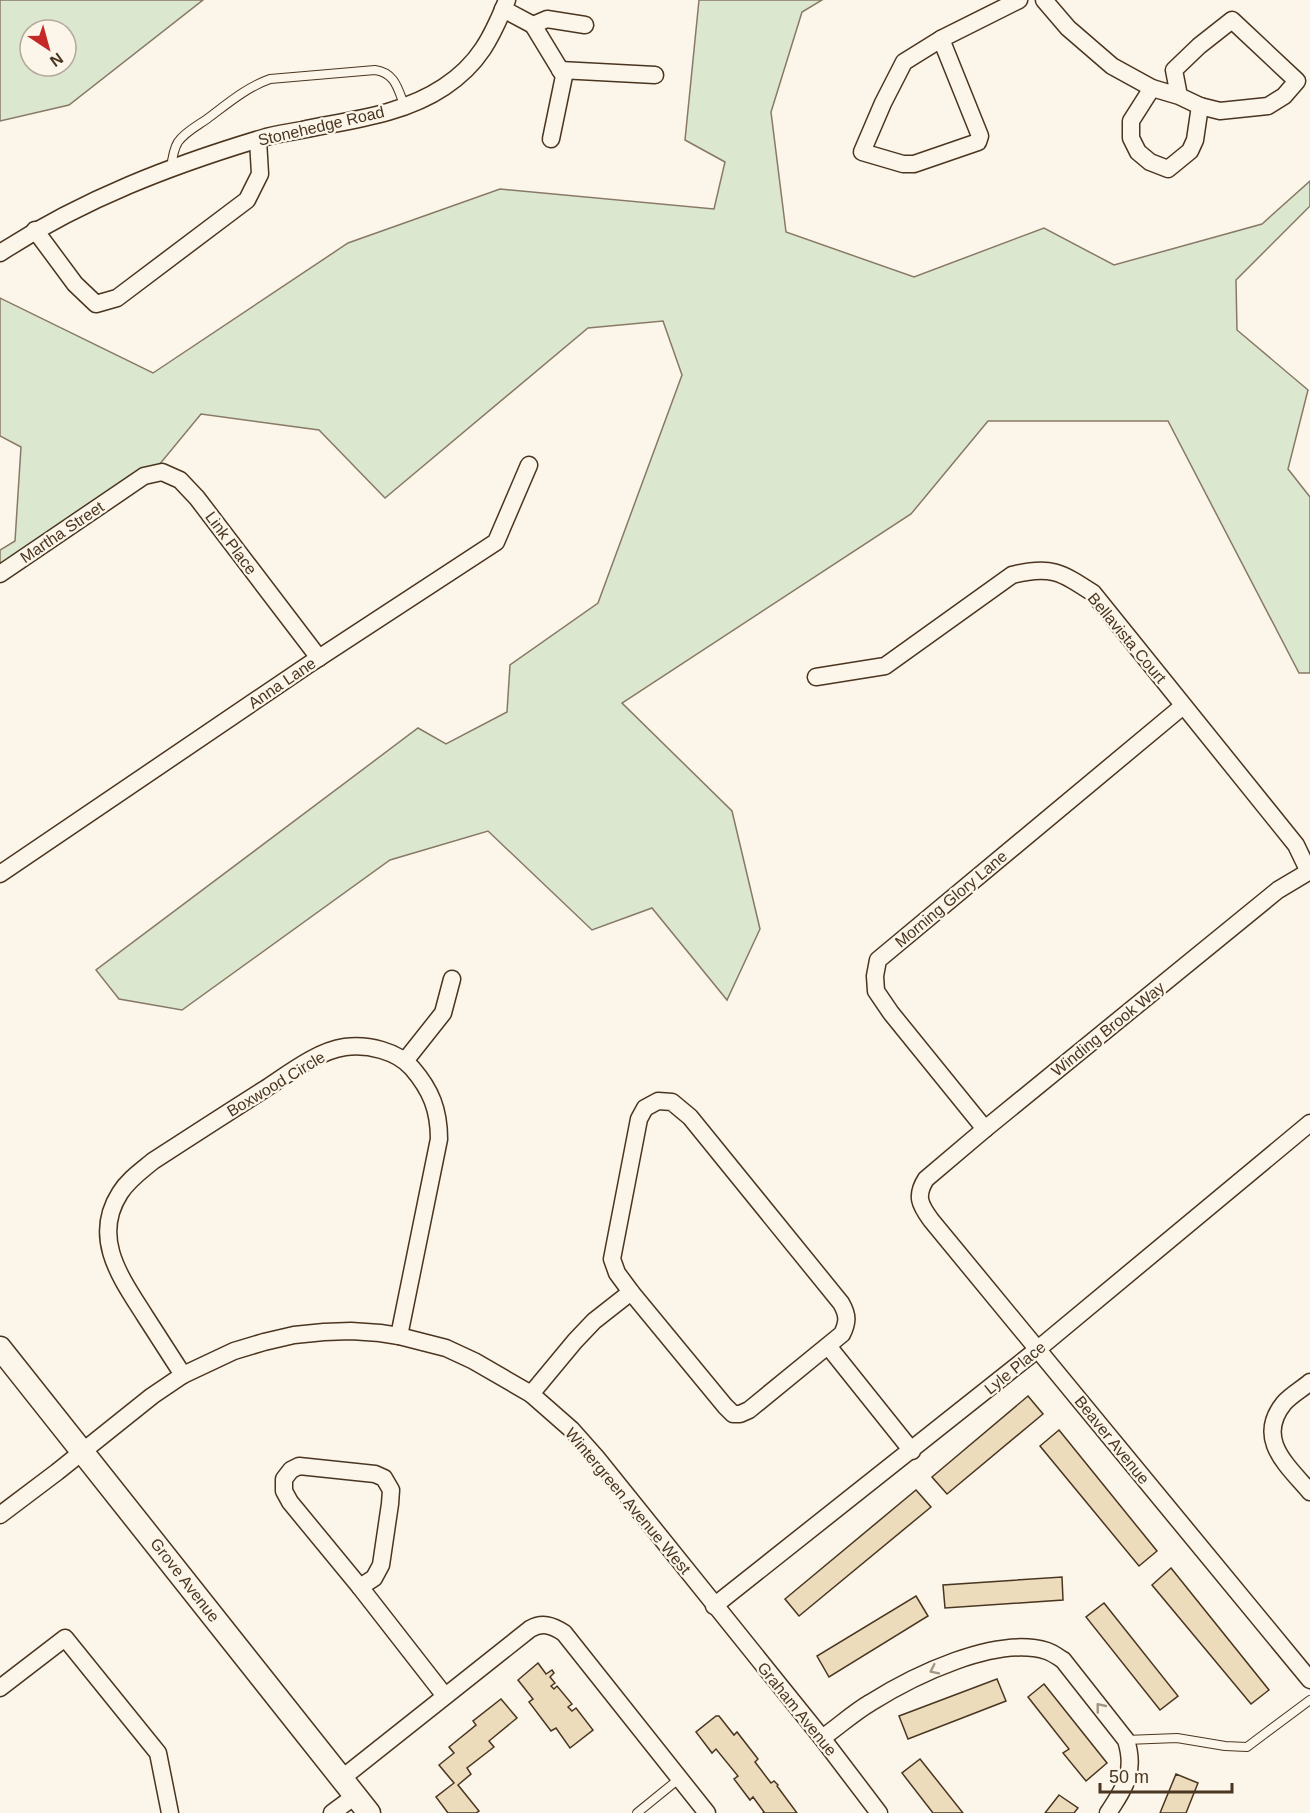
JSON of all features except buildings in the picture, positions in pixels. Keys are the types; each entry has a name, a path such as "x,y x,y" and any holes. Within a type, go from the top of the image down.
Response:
{"street":[{"path":"941,39 980,136 978,142 914,164 903,164 862,152 904,62 941,39 1019,0"},
{"path":"1044,0 1068,28 1112,66 1152,88 1179,96 1200,106 1220,111 1268,106 1284,96 1297,81 1232,20 1199,46 1174,70 1179,96"},
{"path":"505,4 533,25 564,76 551,139"},
{"name":"Stonehedge Road","path":"0,253 35,230 121,188 171,169 267,137 374,116 405,107 427,97 445,87 476,60 492,35 505,4"},
{"path":"533,25 547,19 585,26"},
{"path":"561,70 655,75"},
{"path":"1152,88 1131,121 1131,138 1138,152 1150,162 1168,169 1190,151 1195,140 1200,106"},
{"path":"35,230 75,284 96,304 117,298 247,200 260,174 258,140"},
{"name":"Anna Lane","path":"0,874 319,658 496,542 529,465"},
{"name":"Link Place","path":"123,490 144,476 162,472 180,480 197,498 319,658"},
{"name":"Martha Street","path":"0,574 123,490"},
{"name":"Bellavista Court","path":"816,677 885,666 1012,575 1032,570 1050,570 1070,577 1093,593 1296,845 1310,872"},
{"name":"Morning Glory Lane","path":"985,1129 891,1013 876,991 875,976 878,960 1183,706"},
{"name":"Winding Brook Way","path":"919,1197 926,1179 985,1129 1278,890 1310,872"},
{"path":"405,1061 444,1013 452,979"},
{"name":"Boxwood Circle","path":"183,1375 113,1262 108,1241 108,1225 112,1210 120,1194 131,1180 153,1161 312,1059 343,1047 359,1046 392,1054 405,1061 429,1090 436,1105 439,1139 399,1336"},
{"path":"658,1101 672,1102 690,1117 842,1303 848,1322 842,1334 749,1410 733,1414 631,1292 617,1273 612,1259 639,1119 645,1108 658,1101"},
{"name":"Lyle Place","path":"714,1606 1038,1349 1310,1123"},
{"name":"Beaver Avenue","path":"919,1197 923,1209 931,1220 1310,1680"},
{"path":"531,1394 575,1341 631,1292"},
{"name":"Wintergreen Avenue West","path":"0,1515 152,1396 183,1375 234,1351 294,1335 351,1331 399,1336 446,1348 474,1361 531,1394 572,1430 596,1457 714,1606"},
{"path":"828,1346 912,1450"},
{"name":"Grove Avenue","path":"0,1348 355,1796"},
{"path":"1310,1382 1285,1403 1275,1419 1272,1434 1275,1450 1310,1492"},
{"path":"360,1587 374,1578 381,1564 391,1490 384,1478 375,1474 299,1466 291,1470 284,1479 284,1491 290,1502 445,1696"},
{"name":"Graham Avenue","path":"714,1606 822,1738 879,1813"},
{"path":"332,1813 355,1796 445,1696 537,1624 554,1627 564,1633 707,1813"},
{"path":"0,1688 65,1638 158,1753 170,1813"},
{"path":"822,1738 869,1703 956,1659 1009,1648 1026,1647 1049,1652 1063,1660 1126,1740 1130,1752 1130,1766 1125,1787 1108,1813"}],"lane":[{"path":"171,169 173,152 178,142 188,132 247,90 270,79 375,70 384,72 392,78 405,107"},
{"path":"1126,1740 1177,1737 1225,1746 1247,1747 1310,1700"},
{"path":"637,1813 680,1778"}],"green space":[{"path":"0,0 203,0 69,105 0,121"},
{"path":"699,0 822,0 802,12 771,112 786,232 914,277 1044,228 1114,265 1262,224 1310,181 1310,206 1236,280 1237,330 1308,390 1288,469 1310,497 1310,673 1299,673 1168,421 988,421 911,514 622,703 732,811 760,929 727,1000 652,908 592,930 488,831 390,860 182,1010 119,999 96,970 418,728 446,744 507,712 510,665 598,603 682,375 663,321 588,328 385,498 319,430 201,414 140,488 0,580 0,550 15,541 21,447 0,436 0,298 153,373 348,243 500,189 714,209 725,162 685,140"}]}
